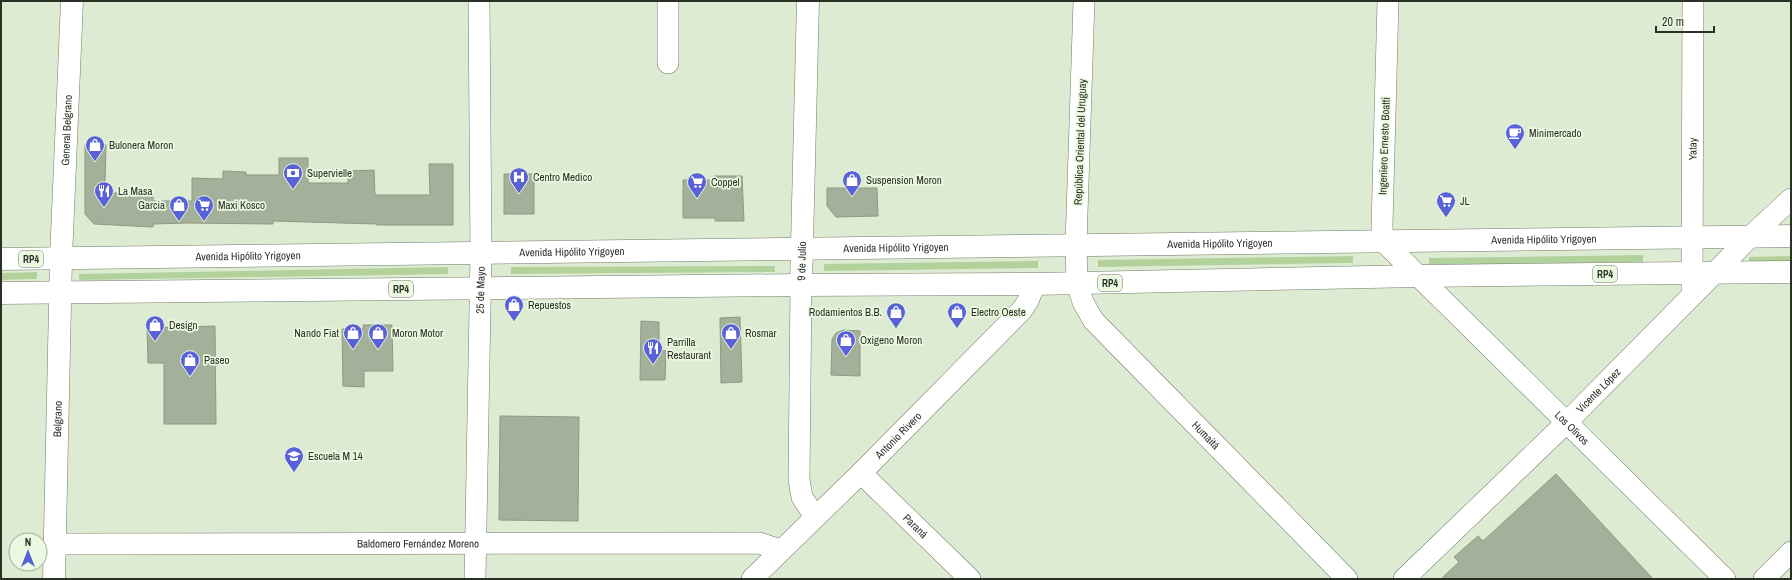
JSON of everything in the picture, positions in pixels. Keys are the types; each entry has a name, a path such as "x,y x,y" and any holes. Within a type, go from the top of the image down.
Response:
{"main road":[{"name":"General Belgrano","path":"61,258 72,1"},
{"name":"9 de Julio","path":"801,284 808,1"},
{"name":"Avenida Hipólito Yrigoyen","path":"1,259 802,250 1076,244 1791,236"},
{"name":"Belgrano","path":"54,579 61,258"},
{"name":"RP4","path":"1,293 801,284 1035,284 1419,276 1791,272"}],"street":[{"name":"25 de Mayo","path":"475,579 481,253 479,1"},
{"path":"668,1 668,63"},
{"name":"República Oriental del Uruguay","path":"1077,283 1076,244 1084,1"},
{"name":"Ingeniero Ernesto Boatti","path":"1384,240 1382,226 1388,1"},
{"name":"Yatay","path":"1692,297 1691,236 1693,1"},
{"name":"Vicente López","path":"1404,579 1567,422 1751,236 1791,199"},
{"path":"1384,240 1419,276"},
{"name":"Los Olivos","path":"1419,276 1725,579"},
{"name":"Humaitá","path":"1077,283 1083,302 1093,320 1347,579"},
{"name":"9 de Julio","path":"801,284 799,480 802,497 815,517"},
{"name":"Antonio Rivero","path":"752,579 780,550 861,473 1022,310 1028,301 1035,284"},
{"name":"Paraná","path":"861,473 970,579"},
{"name":"Baldomero Fernández Moreno","path":"55,544 475,545 759,543 780,550"},
{"path":"1764,579 1791,552"}],"green space":[{"path":"1643,255 1643,262 1429,265 1429,258"},
{"path":"1353,256 1353,263 1098,267 1098,260"},
{"path":"1791,256 1791,263 1749,264 1749,257"},
{"path":"1038,261 1038,268 824,271 824,264"},
{"path":"775,266 775,272 511,274 511,267"},
{"path":"448,267 448,274 79,280 79,274"},
{"path":"37,272 37,279 1,280 1,273"}],"building":[{"path":"85,145 106,145 105,184 109,184 109,193 153,193 153,201 192,201 192,178 223,179 223,171 246,172 246,175 279,175 279,158 308,158 308,183 348,183 348,171 374,170 375,195 430,195 429,164 453,164 453,225 377,225 273,221 273,224 153,224 153,227 94,224 85,214"},
{"name":"Centro Medico","path":"504,174 534,174 534,214 504,214"},
{"path":"714,176 742,176 744,221 715,221 715,218 683,218 683,180 714,180"},
{"name":"Suspension Moron","path":"827,188 877,188 878,216 836,217 827,206"},
{"name":"Rosmar","path":"740,317 742,382 721,383 720,318"},
{"name":"Parrilla Restaurant","path":"641,321 659,322 659,350 666,351 665,380 640,380"},
{"path":"363,325 392,325 393,371 364,371 364,387 343,386 342,329 364,328"},
{"name":"Paseo","path":"215,326 216,424 164,424 164,363 148,363 147,328"},
{"name":"Oxigeno Moron","path":"843,330 860,331 860,376 831,375 832,339 836,333"},
{"path":"500,416 579,417 578,521 499,520"},
{"path":"1556,474 1653,579 1441,579 1459,562 1454,557 1478,536 1483,541"}],"place":[{"name":"Minimercado","path":"1515,150"},
{"name":"Bulonera Moron","path":"95,162"},
{"name":"Supervielle","path":"293,190"},
{"name":"Centro Medico","path":"519,194"},
{"name":"Suspension Moron","path":"852,197"},
{"name":"Coppel","path":"697,199"},
{"name":"La Masa","path":"104,208"},
{"name":"JL","path":"1446,218"},
{"name":"Garcia","path":"179,222"},
{"name":"Maxi Kosco","path":"204,222"},
{"name":"Repuestos","path":"514,322"},
{"name":"Rodamientos B.B.","path":"896,329"},
{"name":"Electro Oeste","path":"957,329"},
{"name":"Design","path":"155,342"},
{"name":"Nando Fiat","path":"353,350"},
{"name":"Moron Motor","path":"378,350"},
{"name":"Rosmar","path":"731,350"},
{"name":"Oxigeno Moron","path":"846,357"},
{"name":"Parrilla Restaurant","path":"653,365"},
{"name":"Paseo","path":"190,377"},
{"name":"Escuela M 14","path":"294,473"}]}
